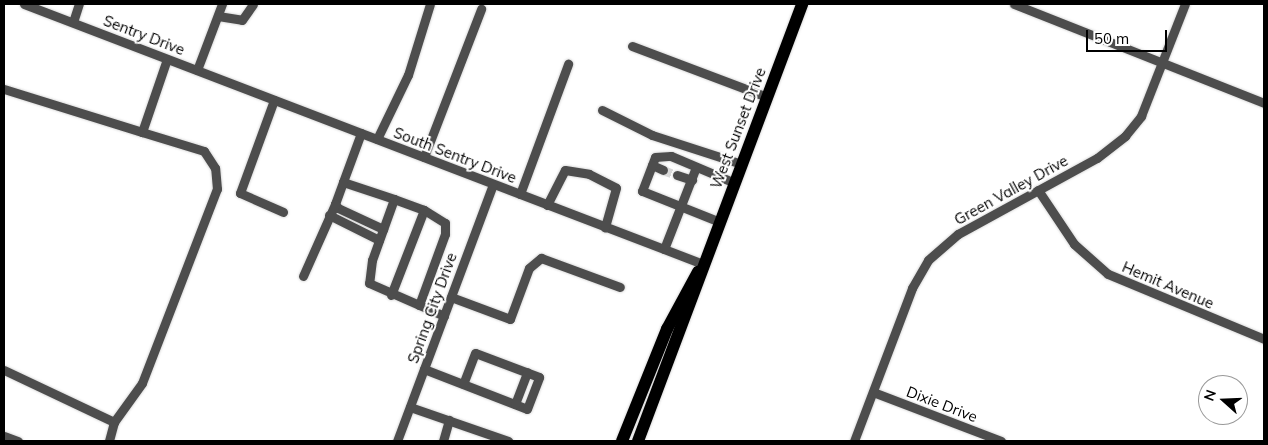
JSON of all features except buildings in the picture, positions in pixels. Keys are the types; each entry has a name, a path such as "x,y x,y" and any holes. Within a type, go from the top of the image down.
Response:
{"main road":[{"name":"West Sunset Drive","path":"638,441 680,337 704,264 802,4"},
{"name":"West Sunset Drive","path":"622,441 667,328 704,264"}],"street":[{"name":"Sentry Drive","path":"24,4 197,70"},
{"path":"73,22 80,4"},
{"path":"197,70 222,4"},
{"path":"218,16 242,20 253,4"},
{"path":"377,139 408,75 430,4"},
{"path":"1014,4 1264,103"},
{"name":"Green Valley Drive","path":"854,441 912,288 928,260 958,234 1097,158 1125,136 1141,116 1186,4"},
{"path":"424,157 481,9"},
{"path":"632,46 767,97"},
{"path":"142,132 167,59"},
{"path":"520,194 568,64"},
{"name":"South Sentry Drive","path":"197,70 704,264"},
{"path":"4,89 204,151 215,168 217,188 142,383 114,422 109,441"},
{"path":"274,100 240,193 283,212"},
{"path":"602,110 652,135 742,164"},
{"path":"303,276 335,204 361,133"},
{"path":"720,222 642,191 655,157 670,156 735,183"},
{"path":"652,165 664,170"},
{"path":"664,250 696,167"},
{"path":"547,205 565,170 589,174 616,188 605,227"},
{"path":"677,175 692,180"},
{"path":"343,182 424,210 445,223 445,234 419,305"},
{"name":"Spring City Drive","path":"398,441 493,184"},
{"name":"Hemit Avenue","path":"1038,190 1074,244 1108,274 1264,339"},
{"path":"394,199 379,240 369,283 391,295 444,316"},
{"path":"335,204 350,217 383,229"},
{"path":"391,295 424,210"},
{"path":"329,215 379,240"},
{"path":"451,298 510,319 529,268 541,258 620,287"},
{"path":"424,369 527,409 539,377 475,353 463,384"},
{"path":"4,370 114,422"},
{"path":"515,404 527,372"},
{"name":"Dixie Drive","path":"872,392 1001,441"},
{"path":"410,407 508,441"},
{"path":"443,441 449,420"},
{"path":"4,436 18,441"}],"tunnel":[{"path":"663,170 677,175"}]}
